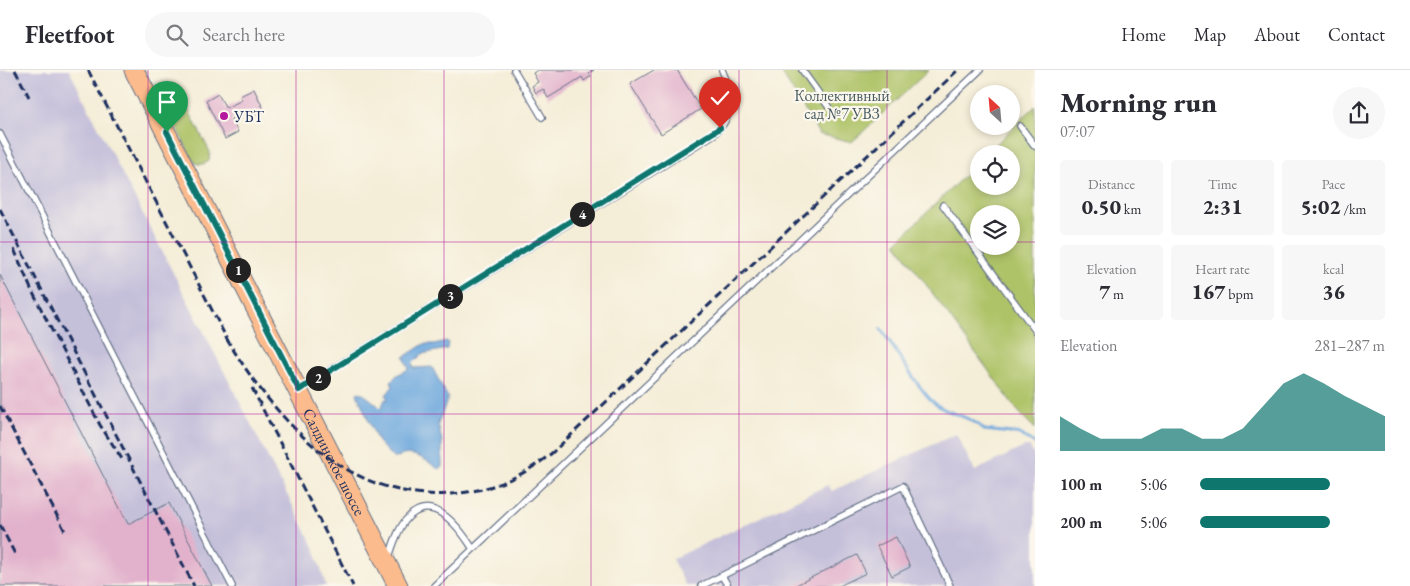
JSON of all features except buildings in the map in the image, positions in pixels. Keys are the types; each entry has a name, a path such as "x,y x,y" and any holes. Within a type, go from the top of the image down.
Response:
{"main road":[{"name":"Салдинское шоссе","path":"134,70 398,586"}],"lane":[{"path":"514,70 542,117"},
{"path":"299,390 714,134 725,123 731,105 730,89 722,70"},
{"path":"802,70 828,106"},
{"path":"434,586 980,70"},
{"path":"1020,126 1035,146"},
{"path":"0,134 232,586"},
{"path":"943,205 1035,330"},
{"path":"701,586 903,486 950,586"},
{"path":"386,563 401,526 410,515 425,510 441,512 447,515 462,531 473,549"},
{"path":"722,576 728,586"}],"shaded area":[{"path":"0,70 69,70 314,547 326,586 0,586"},
{"path":"956,434 975,471 1024,447 1030,447 1035,457 1035,586 686,586 672,559 828,485 832,491"}],"green space":[{"name":"Коллективный сад №7 УВЗ","path":"780,70 929,70 852,142 819,134"},
{"path":"167,84 172,85 178,90 210,152 209,161 204,164 197,164 193,160 162,99 160,89"},
{"path":"1035,106 1035,429 1017,410 896,243 970,170 970,195 1020,195 1020,145 995,145 1005,135 1020,135 1020,121"}],"water":[{"path":"448,342 447,349 422,354 412,364 414,368 432,367 448,398 438,424 442,441 442,467 438,469 423,459 412,455 400,456 394,459 378,442 357,394 358,392 364,395 381,409 385,399 388,400 386,395 393,386 391,381 397,375 409,369 404,357 424,344"}],"waterway":[{"path":"881,329 917,384 937,405 972,421 984,430 1020,434 1035,444"}],"railway":[{"path":"15,70 29,97"},
{"path":"88,70 229,343"},
{"path":"226,338 267,398 291,425 317,449 346,469 378,484 413,493 450,494 478,490 504,482 529,469 553,452 958,70"},
{"path":"0,209 194,586"},
{"path":"14,249 31,289 100,425 124,462"},
{"path":"252,388 353,586"},
{"path":"0,406 65,531"},
{"path":"0,525 16,556"}],"place":[{"name":"УБТ","path":"224,116"}],"route":[{"path":"167,132 299,390 714,134 720,128"}]}
